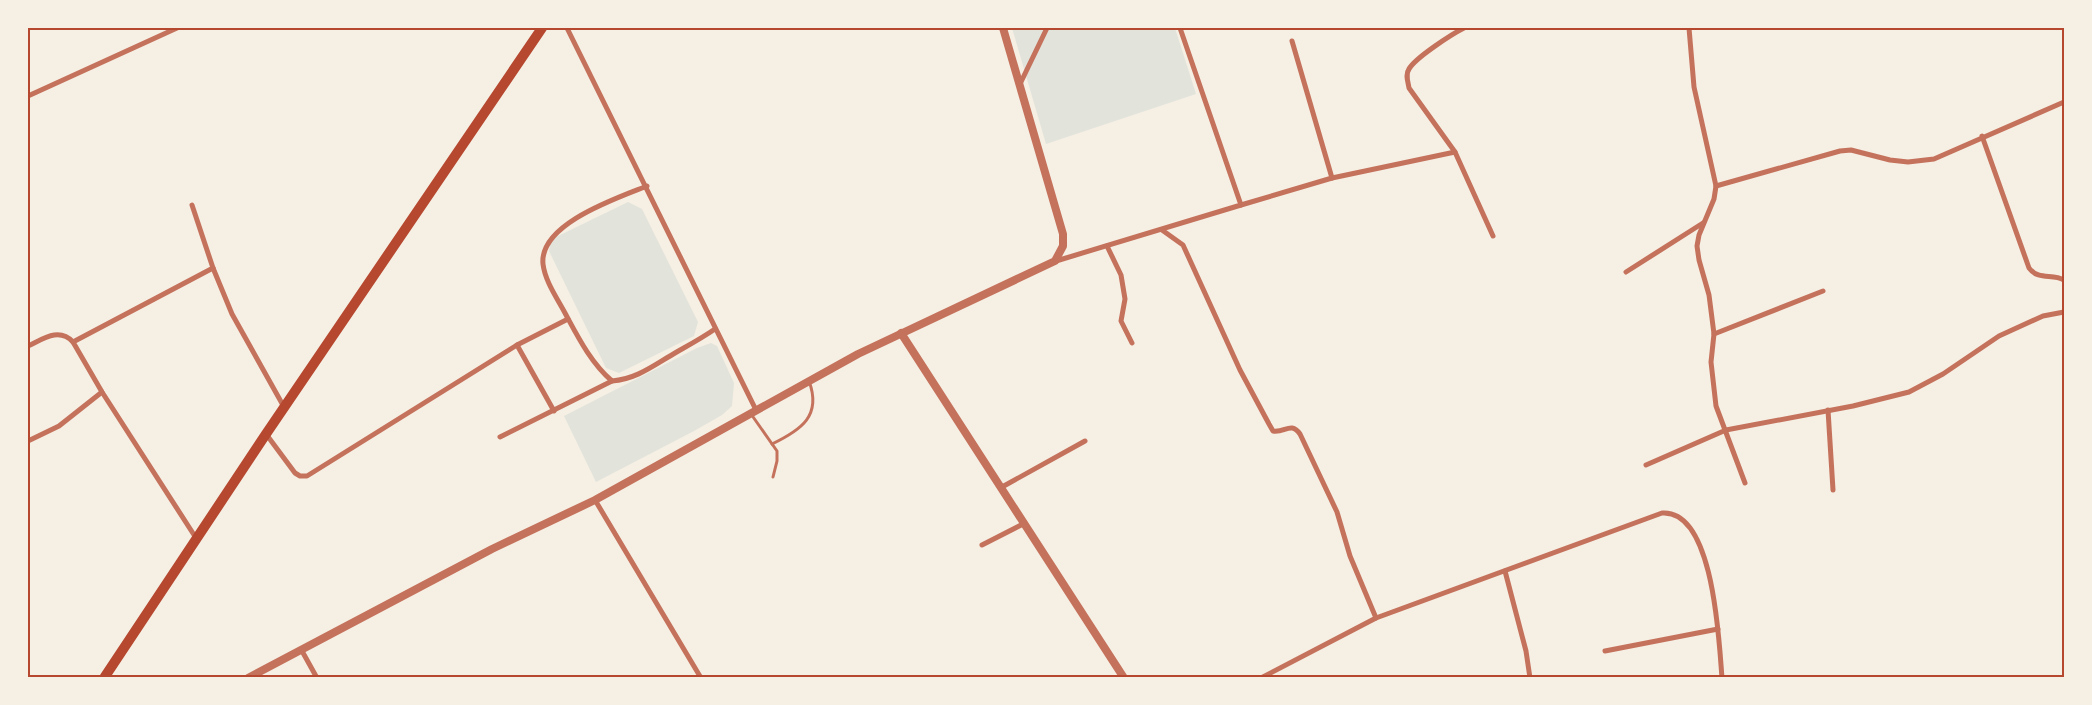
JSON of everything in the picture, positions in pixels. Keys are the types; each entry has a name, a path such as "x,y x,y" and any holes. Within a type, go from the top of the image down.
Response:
{"main road":[{"path":"104,678 284,407 542,28"}],"street":[{"path":"28,96 177,28"},
{"path":"567,28 647,186 753,412"},
{"path":"1003,28 1063,234 1063,246 1055,261"},
{"path":"1020,84 1047,28"},
{"path":"1180,28 1241,205"},
{"path":"1464,28 1453,33 1418,59 1410,67 1406,76 1409,88 1455,152 1493,236"},
{"path":"1689,28 1694,87 1716,186 1714,199 1703,223 1697,246 1709,295 1714,334 1711,362 1712,380 1716,406 1745,484"},
{"path":"1292,41 1332,178"},
{"path":"1716,186 1840,151 1851,150 1890,160 1908,162 1934,159 1982,136 2064,102"},
{"path":"1982,136 2029,268 2034,274 2042,277 2055,277 2064,280"},
{"path":"248,678 492,549 595,500 858,354 1055,261 1332,178 1455,152"},
{"path":"612,381 602,372 584,348 548,280 543,264 545,248 554,234 565,224 617,198 647,186"},
{"path":"192,205 213,268 232,314 284,407"},
{"path":"1626,272 1703,223"},
{"path":"1162,230 1182,245 1240,370 1273,430 1278,432 1291,427 1296,428 1300,434 1337,512 1350,556 1376,618"},
{"path":"1107,246 1121,276 1125,299 1121,321 1132,343"},
{"path":"72,342 213,268"},
{"path":"1714,334 1823,291"},
{"path":"1646,465 1726,430 1853,406 1909,392 1943,374 1999,336 2043,316 2064,312"},
{"path":"266,434 295,473 300,476 307,476 517,345 568,319"},
{"path":"500,438 612,381 626,380 642,373 715,329"},
{"path":"901,333 1025,522 1124,678"},
{"path":"28,346 59,334 67,336 196,538"},
{"path":"517,345 554,411"},
{"path":"28,441 59,426 102,392"},
{"path":"1828,410 1833,490"},
{"path":"1002,487 1084,441"},
{"path":"595,500 701,678"},
{"path":"1261,678 1376,618 1662,513 1673,514 1688,525 1703,552 1716,605 1722,678"},
{"path":"982,545 1025,522"},
{"path":"1505,571 1526,651 1530,678"},
{"path":"1605,651 1718,629"},
{"path":"302,651 317,678"}],"lane":[{"path":"772,444 804,426 810,414 814,395 809,381"},
{"path":"753,412 777,451 778,461 773,477"}],"shaded area":[{"path":"1012,28 1175,28 1196,94 1046,144"},
{"path":"628,202 642,209 698,322 694,336 619,373 606,368 549,251 550,245 556,237"},
{"path":"711,343 717,346 734,383 732,406 722,415 694,431 596,482 564,416 697,348"}]}
